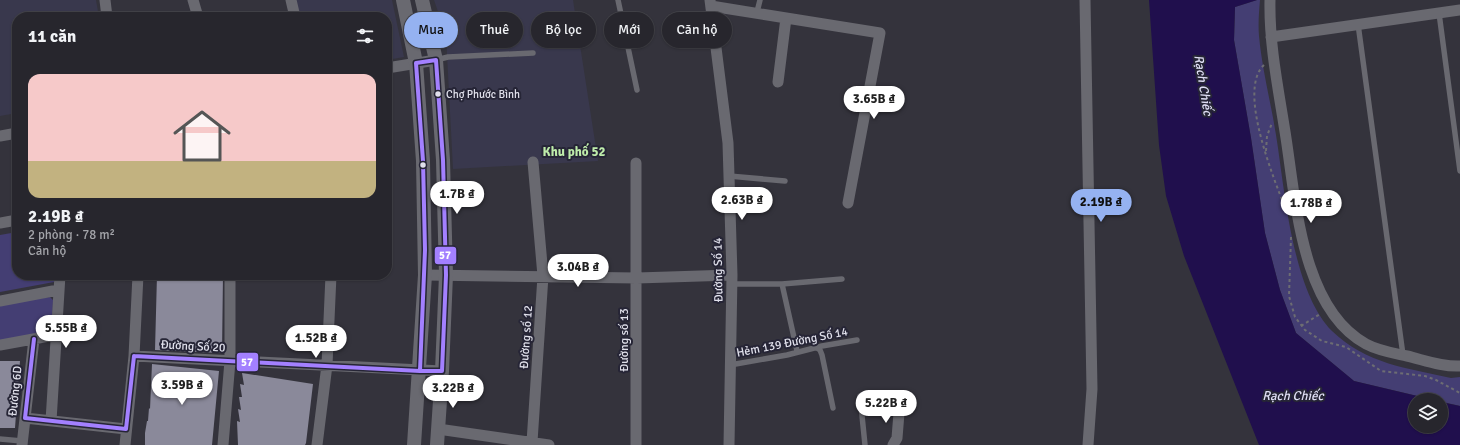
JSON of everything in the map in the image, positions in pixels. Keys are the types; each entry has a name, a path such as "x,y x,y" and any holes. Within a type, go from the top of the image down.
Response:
{"street":[{"path":"104,0 107,12"},
{"path":"193,0 197,12"},
{"path":"291,0 294,12"},
{"path":"403,0 416,63 423,161 425,275 420,371 414,445"},
{"path":"422,0 436,60 443,160 446,275 437,445"},
{"path":"1085,0 1092,389 1088,445"},
{"path":"710,3 786,18 880,33 848,203"},
{"name":"Đường Số 14","path":"710,3 728,143 732,280 729,445"},
{"path":"1270,3 1271,37 1301,234 1323,299 1335,317 1355,337 1377,349 1448,366 1460,366"},
{"path":"1271,37 1460,10"},
{"path":"778,82 786,18"},
{"path":"392,67 436,60"},
{"path":"0,136 12,134"},
{"name":"Đường số 12","path":"532,442 543,276 533,162"},
{"name":"Đường số 13","path":"636,163 636,445"},
{"path":"0,223 12,221"},
{"path":"425,275 732,280"},
{"path":"51,421 59,280"},
{"path":"124,445 134,356 138,280"},
{"path":"223,445 230,361 230,280"},
{"path":"318,445 327,365 331,280"},
{"path":"0,301 58,290"},
{"path":"0,345 55,335"},
{"name":"Đường 6D","path":"22,443 34,339"},
{"name":"Đường Số 20","path":"134,356 442,371"},
{"path":"893,445 897,438 899,414"},
{"path":"25,418 126,429"},
{"path":"438,429 549,445"}],"lane":[{"path":"618,0 637,90"},
{"path":"757,12 760,0"},
{"path":"1439,13 1460,171"},
{"path":"1358,24 1403,355"},
{"path":"436,60 448,57 533,53"},
{"path":"729,176 785,181"},
{"path":"732,280 782,284 842,279"},
{"path":"782,284 797,352"},
{"name":"Hẻm 139 Đường Số 14","path":"730,365 787,356 822,346 857,340"},
{"path":"817,348 820,350 822,355 833,408"},
{"path":"860,396 865,445"},
{"path":"0,439 22,443"}],"path":[{"path":"1266,154 1267,136 1275,120"},
{"path":"1301,326 1320,314"},
{"path":"1365,360 1368,356"},
{"path":"1416,374 1418,369"}],"shaded area":[{"path":"0,0 96,0 98,12 12,12 12,114 0,116"},
{"path":"296,0 392,0 404,57 392,59 392,12 299,12"},
{"path":"434,0 573,0 575,12 531,12 531,48 580,48 598,161 453,169 447,48 458,48 458,12 438,12"},
{"path":"1260,0 1260,48 1274,123 1292,239 1299,266 1318,313 1332,331 1345,342 1373,358 1403,367 1451,378 1460,377 1460,406 1448,403 1448,393 1408,394 1354,381 1296,333 1280,290 1265,233 1251,138 1234,40 1235,7"},
{"path":"12,233 12,280 55,280 54,282 0,292 0,235"},
{"path":"50,297 53,300 52,329 50,332 0,341 0,304"}],"water":[{"name":"Rạch Chiếc","path":"1149,0 1257,0 1235,7 1234,40 1251,138 1265,233 1280,290 1296,333 1354,381 1408,394 1408,433 1448,433 1448,403 1460,406 1460,445 1259,445 1184,256 1166,196 1159,145"}],"building":[{"path":"157,280 223,280 222,353 155,350"},
{"path":"0,361 20,361 15,428 0,428"},
{"path":"152,364 219,371 212,445 145,445 145,433 149,408 150,409"},
{"path":"242,373 313,384 305,445 238,445 237,421 240,422 238,409 241,410 239,397 242,397 240,384 244,385"}],"transit line":[{"name":"57","path":"436,60 443,160 446,275 442,371 420,371 425,250 423,161 416,63 436,60"},
{"name":"57","path":"25,418 34,339"},
{"name":"57","path":"134,356 420,371"},
{"name":"57","path":"126,429 134,356"},
{"name":"57","path":"25,418 126,429"}],"place":[{"name":"Chợ Phước Bình","path":"438,94"}],"district":[{"name":"Khu phố 52","path":"574,151"}]}
